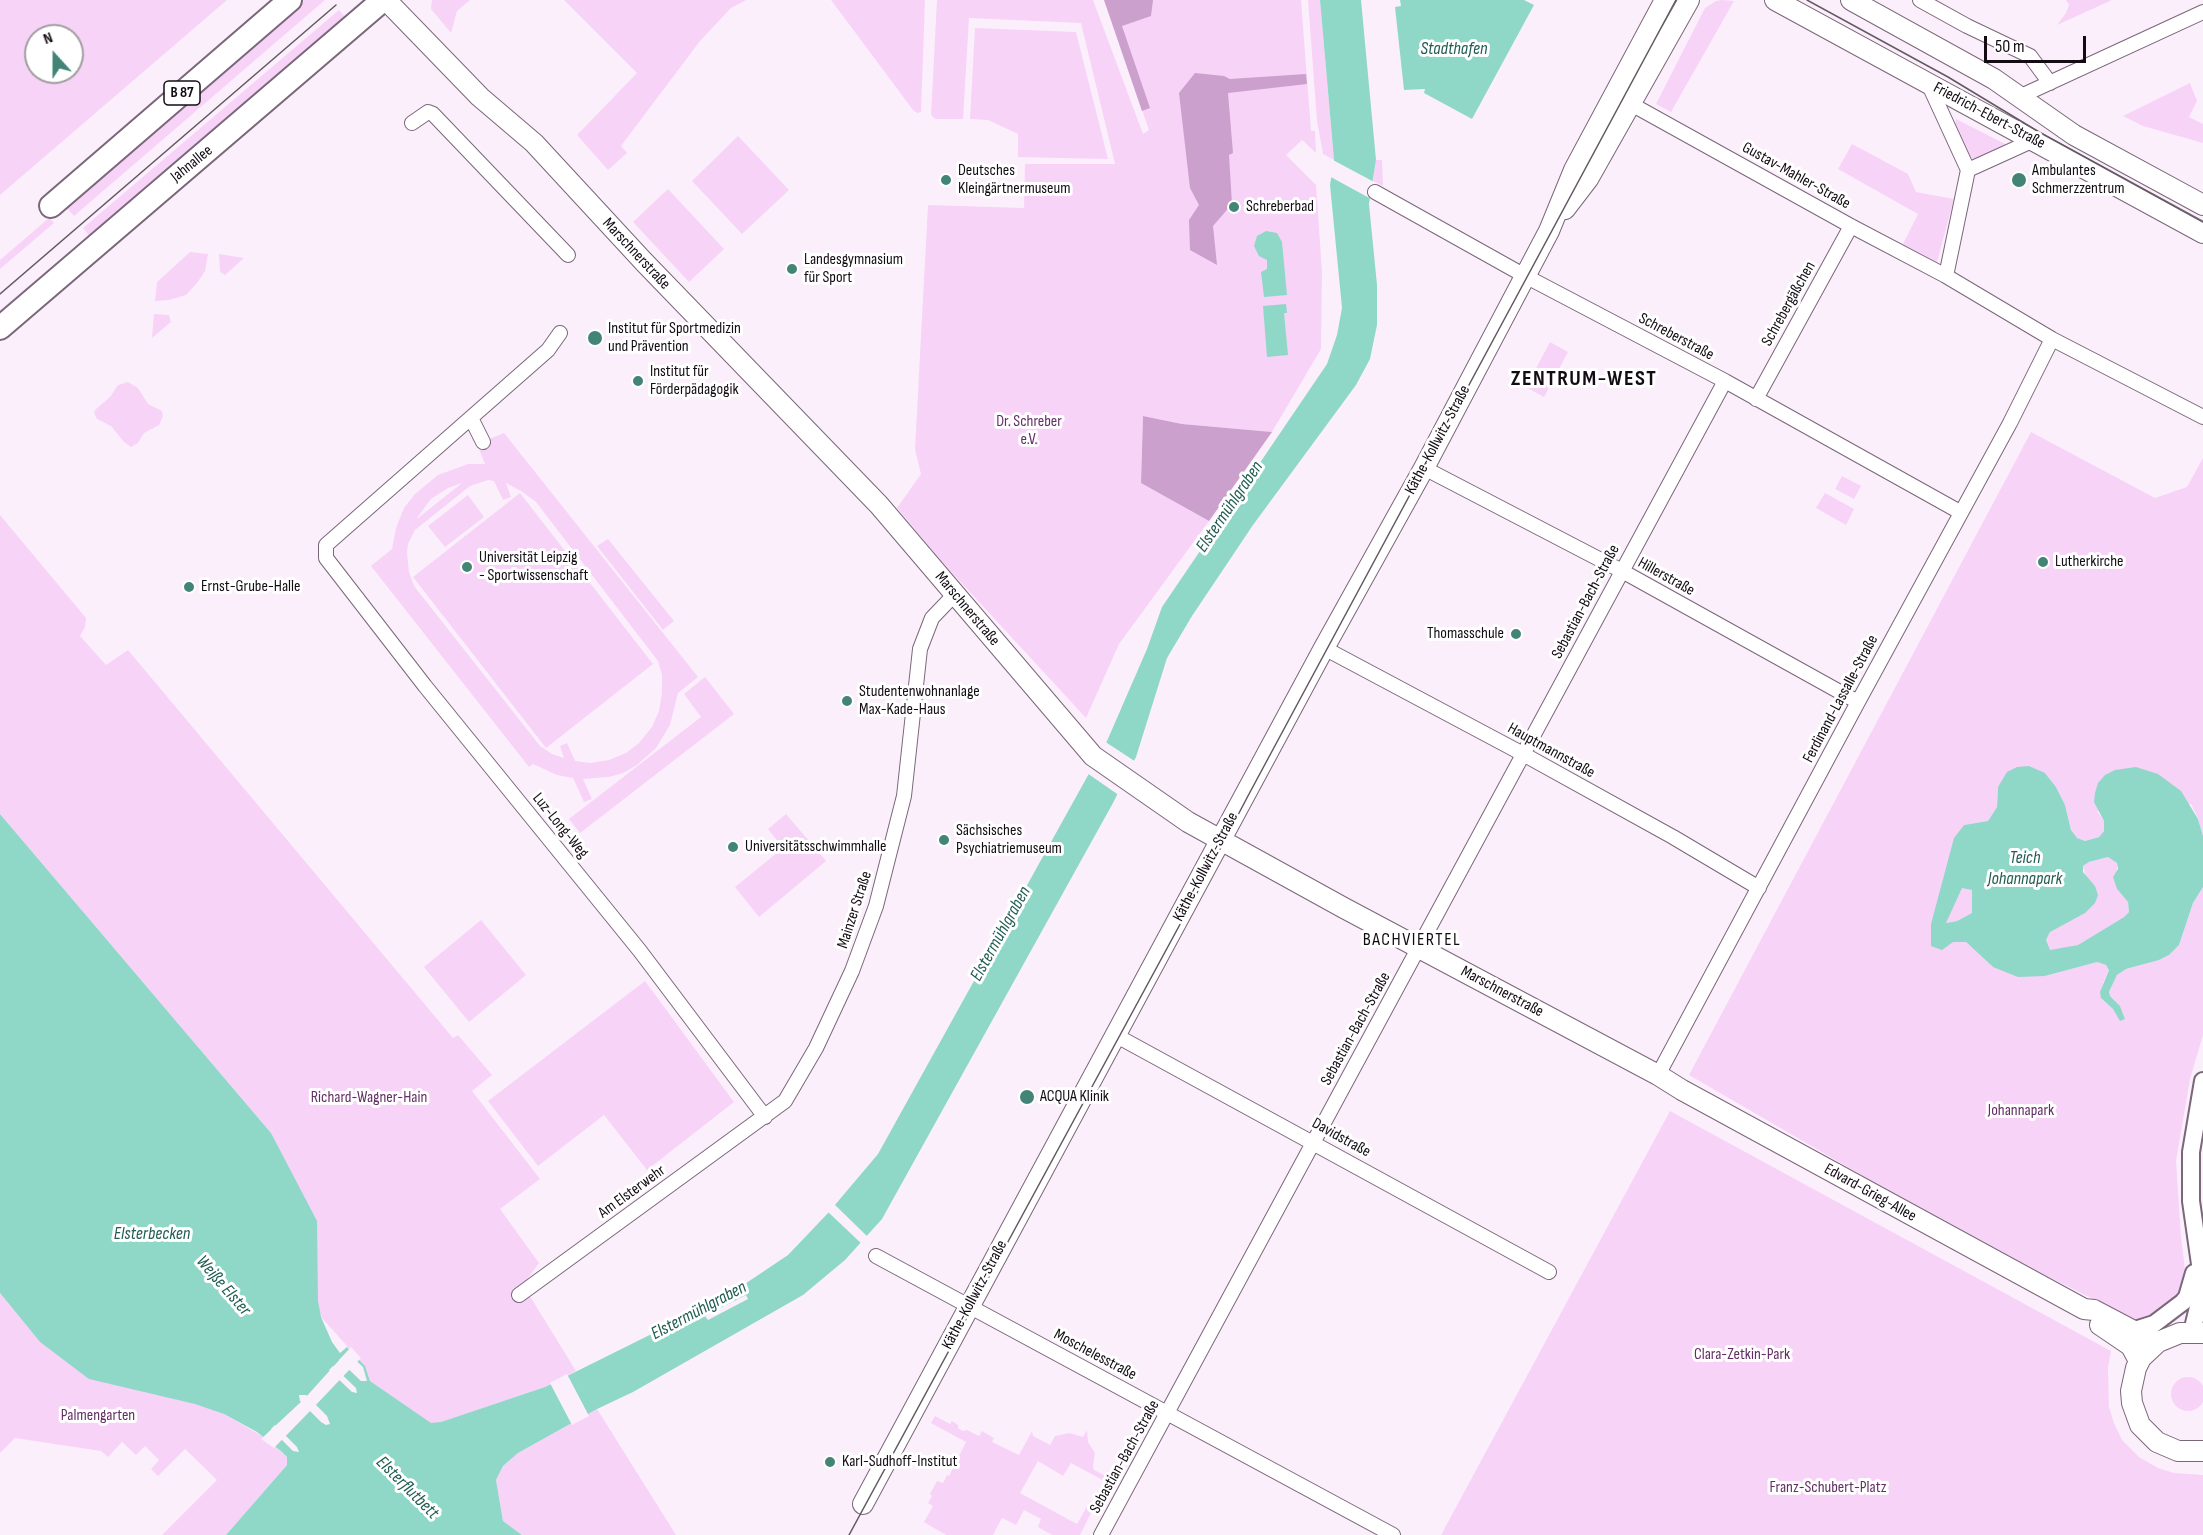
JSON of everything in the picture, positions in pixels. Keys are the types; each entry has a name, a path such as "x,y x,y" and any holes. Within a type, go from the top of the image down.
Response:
{"main road":[{"name":"B 87","path":"51,206 290,0"},
{"name":"Jahnallee","path":"0,328 385,0"},
{"name":"Marschnerstraße","path":"385,0 480,97 534,143 644,262 879,505 1093,756 1188,822 1658,1075"},
{"name":"Käthe-Kollwitz-Straße","path":"863,1504 1324,648 1424,468 1549,231 1574,170 1665,0"},
{"name":"Käthe-Kollwitz-Straße","path":"1549,231 1588,179 1689,0"},
{"name":"Friedrich-Ebert-Straße","path":"1775,0 2203,233"},
{"name":"Friedrich-Ebert-Straße","path":"1851,0 1970,64 2021,96 2074,135 2203,205"},
{"name":"Edvard-Grieg-Allee","path":"1658,1075 1692,1096 2084,1309 2094,1310 2158,1342"},
{"name":"Edvard-Grieg-Allee","path":"2084,1309 2089,1318 2131,1346 2139,1361"},
{"path":"2198,1332 2169,1336 2149,1349 2139,1361 2132,1380 2131,1391 2132,1403 2140,1425 2157,1442 2167,1447 2190,1452 2203,1451"}],"street":[{"path":"1920,0 1967,26 2030,56 2050,83"},
{"path":"2021,96 2203,12"},
{"path":"1928,83 1968,170 1946,276"},
{"name":"Gustav-Mahler-Straße","path":"1631,104 1946,276 2052,339 2203,417"},
{"path":"412,123 428,112 433,114 568,255"},
{"path":"1968,170 2034,140"},
{"name":"Schreberstraße","path":"1375,192 1525,276 1725,381 1960,512"},
{"name":"Schrebergäßchen","path":"1756,399 1851,226"},
{"path":"483,442 471,418 548,350 560,333"},
{"name":"Ferdinand-Lassalle-Straße","path":"1658,1075 2010,423 2052,339"},
{"name":"Sebastian-Bach-Straße","path":"1101,1535 1725,381"},
{"name":"Luz-Long-Weg","path":"471,418 326,546 326,558 425,686 640,951 765,1117"},
{"name":"Hillerstraße","path":"1424,468 1622,571 1858,702"},
{"name":"Mainzer Straße","path":"765,1117 785,1101 816,1048 852,971 872,917 904,796 920,649 932,618 955,594"},
{"name":"Hauptmannstraße","path":"1324,648 1523,754 1673,837 1759,888"},
{"name":"Davidstraße","path":"1115,1035 1313,1141 1549,1272"},
{"path":"2198,1332 2201,1269 2192,1211 2190,1180 2191,1152 2203,1082"},
{"name":"Am Elsterwehr","path":"519,1295 734,1137 765,1117"},
{"name":"Moschelesstraße","path":"876,1256 1394,1535"},
{"path":"2135,1330 2154,1324 2183,1302 2187,1297 2193,1274 2201,1269"}],"green space":[{"path":"0,0 227,0 0,195"},
{"path":"304,0 325,0 74,216 64,205"},
{"path":"432,0 470,0 457,11 451,33 431,9"},
{"path":"564,0 746,0 731,8 700,41 621,146 627,153 608,170 577,135 637,73"},
{"path":"831,0 925,0 921,112 917,113 913,110"},
{"name":"Dr. Schreber e.V.","path":"937,0 1093,0 1143,134 1149,130 1104,0 1301,0 1311,131 1315,131 1316,153 1302,140 1286,155 1316,185 1322,271 1321,349 1272,432 1182,424 1143,416 1141,483 1209,521 1119,644 1086,718 944,564 897,508 921,474 915,449 928,205 1024,208 1025,164 1115,164 1081,23 969,18 963,119 935,119 931,115"},
{"path":"1308,0 1320,0 1334,160 1323,154 1317,121"},
{"path":"1722,0 1734,1 1671,112 1656,104 1705,8"},
{"path":"2066,0 2112,0 2057,25 2069,5"},
{"path":"339,10 345,17 342,22 92,239 83,228"},
{"path":"975,28 1076,32 1108,159 1018,157 1018,134 988,120 970,119"},
{"path":"2190,83 2197,101 2189,117 2203,124 2203,143 2143,126 2123,116"},
{"path":"1956,119 2009,146 1976,160 1972,158 1967,153 1955,124"},
{"path":"738,136 789,190 742,234 692,181"},
{"path":"1852,144 1908,174 1916,192 1954,199 1937,262 1903,244 1918,214 1838,169"},
{"path":"1376,160 1382,160 1383,186 1373,181"},
{"path":"668,189 724,249 689,282 633,222"},
{"path":"49,218 54,223 0,269 0,260"},
{"path":"69,252 75,253 0,318 0,310"},
{"path":"190,252 208,254 205,271 197,283 186,295 155,301 157,282"},
{"path":"219,254 244,258 225,275 220,272"},
{"path":"154,314 169,315 171,322 152,338"},
{"path":"1550,342 1568,352 1544,397 1526,387"},
{"path":"128,382 138,388 148,404 162,411 163,416 159,425 144,433 138,443 131,447 111,426 97,419 94,413 118,385"},
{"name":"Johannapark","path":"2031,432 2155,498 2187,487 2203,458 2203,836 2191,804 2097,811 2104,821 2104,831 2099,837 2085,841 2076,838 2071,830 2065,805 2056,787 2045,773 1998,786 1997,807 1988,821 1964,825 1931,924 1953,942 1966,942 1993,967 2045,976 2097,962 2106,965 2109,969 2103,983 2101,998 2125,1019 2120,1006 2109,992 2117,975 2126,969 2159,960 2169,955 2179,945 2193,903 2203,887 2203,1035 2190,1079 2176,1161 2186,1278 2183,1289 2175,1300 2150,1318 2135,1320 2043,1274 1870,1180 1689,1075"},
{"path":"504,433 698,677 678,693 670,725 656,748 637,765 623,773 609,777 583,779 592,799 584,802 573,778 557,775 533,764 529,767 371,566 392,549 396,528 404,508 415,494 438,475 468,464 485,464 477,444","holes":["488,480 494,481 503,500 511,497 506,483 536,502 658,661 662,675 659,711 652,727 639,743 626,753 609,760 590,763 575,761 567,743 560,746 564,758 540,746 414,586 409,572 407,553 408,544 415,530 470,486","462,483 418,518 417,518 431,499 448,488"]},
{"path":"1842,476 1861,486 1854,499 1835,489"},
{"path":"520,493 653,664 546,748 413,577"},
{"path":"1825,493 1854,509 1846,525 1816,508"},
{"path":"468,495 484,517 445,547 428,526"},
{"name":"Richard-Wagner-Hain","path":"0,515 86,618 85,627 80,636 106,665 128,650 453,1038 458,1035 492,1075 472,1091 540,1179 500,1209 539,1263 523,1285 576,1371 545,1387 431,1424 370,1381 365,1366 321,1317 271,1133 0,814"},
{"path":"608,539 674,621 663,630 597,546"},
{"path":"705,677 734,714 580,833 569,819 701,717 684,694"},
{"path":"786,814 826,861 759,917 735,887 783,848 768,829"},
{"path":"2108,857 2117,863 2117,889 2128,902 2129,912 2078,945 2050,951 2046,940 2050,932 2059,926 2095,886 2086,877 2083,866"},
{"path":"1962,887 1972,890 1972,913 1957,921 1945,923"},
{"path":"481,920 526,975 469,1022 424,967"},
{"path":"645,981 734,1102 647,1170 604,1115 538,1166 488,1101"},
{"name":"Clara-Zetkin-Park","path":"1670,1111 2111,1351 2108,1368 2109,1407 2122,1440 2139,1457 2158,1468 2174,1473 2203,1475 2203,1535 1441,1535"},
{"name":"Palmengarten","path":"0,1293 40,1342 224,1414 267,1439 287,1457 287,1465 226,1535 162,1535 217,1480 185,1449 158,1476 151,1469 159,1460 145,1446 136,1455 122,1442 108,1457 101,1451 15,1438 0,1453"},
{"path":"2188,1377 2200,1382 2205,1394 2200,1406 2188,1411 2176,1406 2171,1394 2176,1382"},
{"path":"597,1409 676,1535 522,1535 503,1521 496,1480 503,1466 518,1453"},
{"path":"935,1416 950,1424 952,1421 963,1431 967,1430 979,1436 982,1431 994,1438 992,1442 1019,1455 1032,1431 1033,1436 1050,1445 1055,1436 1069,1433 1083,1437 1087,1430 1088,1442 1095,1453 1094,1470 1104,1475 1113,1468 1115,1470 1108,1483 1071,1463 1063,1476 1038,1461 1020,1493 1077,1524 1090,1501 1096,1503 1080,1535 1052,1535 1038,1527 1041,1519 1024,1510 1016,1525 1002,1518 993,1535 946,1535 924,1522 933,1506 928,1503 937,1481 943,1483 947,1475 949,1476 966,1442 931,1423"}],"shaded area":[{"path":"1104,0 1153,0 1151,16 1122,26 1150,108 1142,111"},
{"path":"1195,73 1224,76 1230,79 1306,74 1307,84 1228,93 1233,153 1229,155 1232,204 1213,226 1217,265 1190,250 1189,220 1199,205 1190,188 1179,93"},
{"path":"1143,416 1182,424 1272,432 1209,521 1141,483"}],"water":[{"path":"1320,0 1361,0 1376,160 1369,204 1377,285 1377,325 1370,359 1356,385 1253,525 1192,616 1167,658 1136,757 1113,803 882,1219 845,1260 803,1295 633,1392 597,1409 518,1453 503,1466 496,1480 503,1521 522,1535 226,1535 287,1465 287,1457 257,1432 224,1414 195,1404 89,1379 40,1342 0,1293 0,814 271,1133 317,1221 318,1301 321,1317 332,1342 340,1353 347,1347 365,1366 370,1381 431,1423 441,1422 545,1387 724,1298 788,1255 829,1212 878,1154 1107,741 1147,649 1162,607 1327,364 1337,335 1342,308 1330,185 1334,160","holes":["347,1352 363,1367 367,1381 361,1381 339,1360","333,1366 356,1388 357,1393 352,1392 329,1370","299,1395 306,1395 327,1416 330,1424 326,1425 321,1422 300,1401","275,1425 297,1447 299,1452 293,1451 271,1429"]},
{"name":"Stadthafen","path":"1400,0 1524,0 1534,5 1472,119 1424,93 1425,89 1404,90 1395,7 1401,6"},
{"path":"1266,231 1277,233 1282,242 1287,295 1264,297 1261,272 1267,269 1267,260 1259,256 1254,246 1257,236"},
{"path":"1286,304 1287,313 1284,313 1288,355 1267,357 1263,306"},
{"name":"Teich Johannapark","path":"2029,766 2045,773 2056,787 2065,805 2071,830 2077,838 2085,841 2099,837 2104,831 2104,821 2094,802 2095,793 2098,783 2105,775 2115,770 2136,767 2158,774 2181,791 2198,819 2203,836 2203,887 2193,903 2179,945 2169,955 2159,960 2126,969 2117,975 2109,992 2120,1006 2125,1019 2120,1021 2113,1009 2101,998 2100,992 2109,970 2106,965 2097,962 2045,976 2018,977 1993,967 1966,942 1953,942 1942,950 1931,946 1931,924 1954,838 1964,825 1988,821 1997,807 1998,787 2007,772 2017,767","holes":["2108,857 2117,863 2118,869 2113,877 2117,889 2128,902 2129,912 2078,945 2050,950 2046,940 2050,932 2085,913 2095,903 2098,895 2095,886 2083,872 2083,866","1962,888 1972,890 1972,913 1957,921 1946,923"]}],"pier":[{"path":"1331,159 1376,183 1373,200 1329,176"},
{"path":"1104,741 1136,762 1120,796 1087,773"},
{"path":"834,1204 870,1239 863,1245 827,1211"},
{"path":"746,1295 748,1299 708,1320 705,1316"},
{"path":"351,1347 361,1358 355,1364 347,1356 343,1360 351,1368 314,1407 305,1398"},
{"path":"567,1374 589,1416 572,1425 550,1383"},
{"path":"303,1400 312,1409 274,1448 261,1439"}],"tram line":[{"path":"849,1535 1197,893 1676,0"},
{"path":"1807,0 2203,222"},
{"path":"0,294 336,5"}],"place":[{"name":"Deutsches Kleingärtnermuseum","path":"946,180"},
{"name":"Ambulantes Schmerzzentrum","path":"2019,180"},
{"name":"Schreberbad","path":"1234,207"},
{"name":"Landesgymnasium für Sport","path":"792,269"},
{"name":"Institut für Sportmedizin und Prävention","path":"595,338"},
{"name":"Institut für Förderpädagogik","path":"638,381"},
{"name":"Lutherkirche","path":"2043,562"},
{"name":"Universität Leipzig - Sportwissenschaft","path":"467,567"},
{"name":"Ernst-Grube-Halle","path":"189,587"},
{"name":"Thomasschule","path":"1516,634"},
{"name":"Studentenwohnanlage Max-Kade-Haus","path":"847,701"},
{"name":"Sächsisches Psychiatriemuseum","path":"944,840"},
{"name":"Universitätsschwimmhalle","path":"733,847"},
{"name":"ACQUA Klinik","path":"1027,1097"},
{"name":"Karl-Sudhoff-Institut","path":"830,1462"}],"district":[{"name":"ZENTRUM-WEST","path":"1584,379"},
{"name":"BACHVIERTEL","path":"1412,940"}],"water label":[{"name":"Elstermühlgraben","path":"1230,507"},
{"name":"Elstermühlgraben","path":"1001,934"},
{"name":"Elsterbecken","path":"152,1234"},
{"name":"Weiße Elster","path":"223,1286"},
{"name":"Elstermühlgraben","path":"699,1311"},
{"name":"Elsterflutbett","path":"407,1488"}],"park label":[{"name":"Franz-Schubert-Platz","path":"1828,1488"}]}
